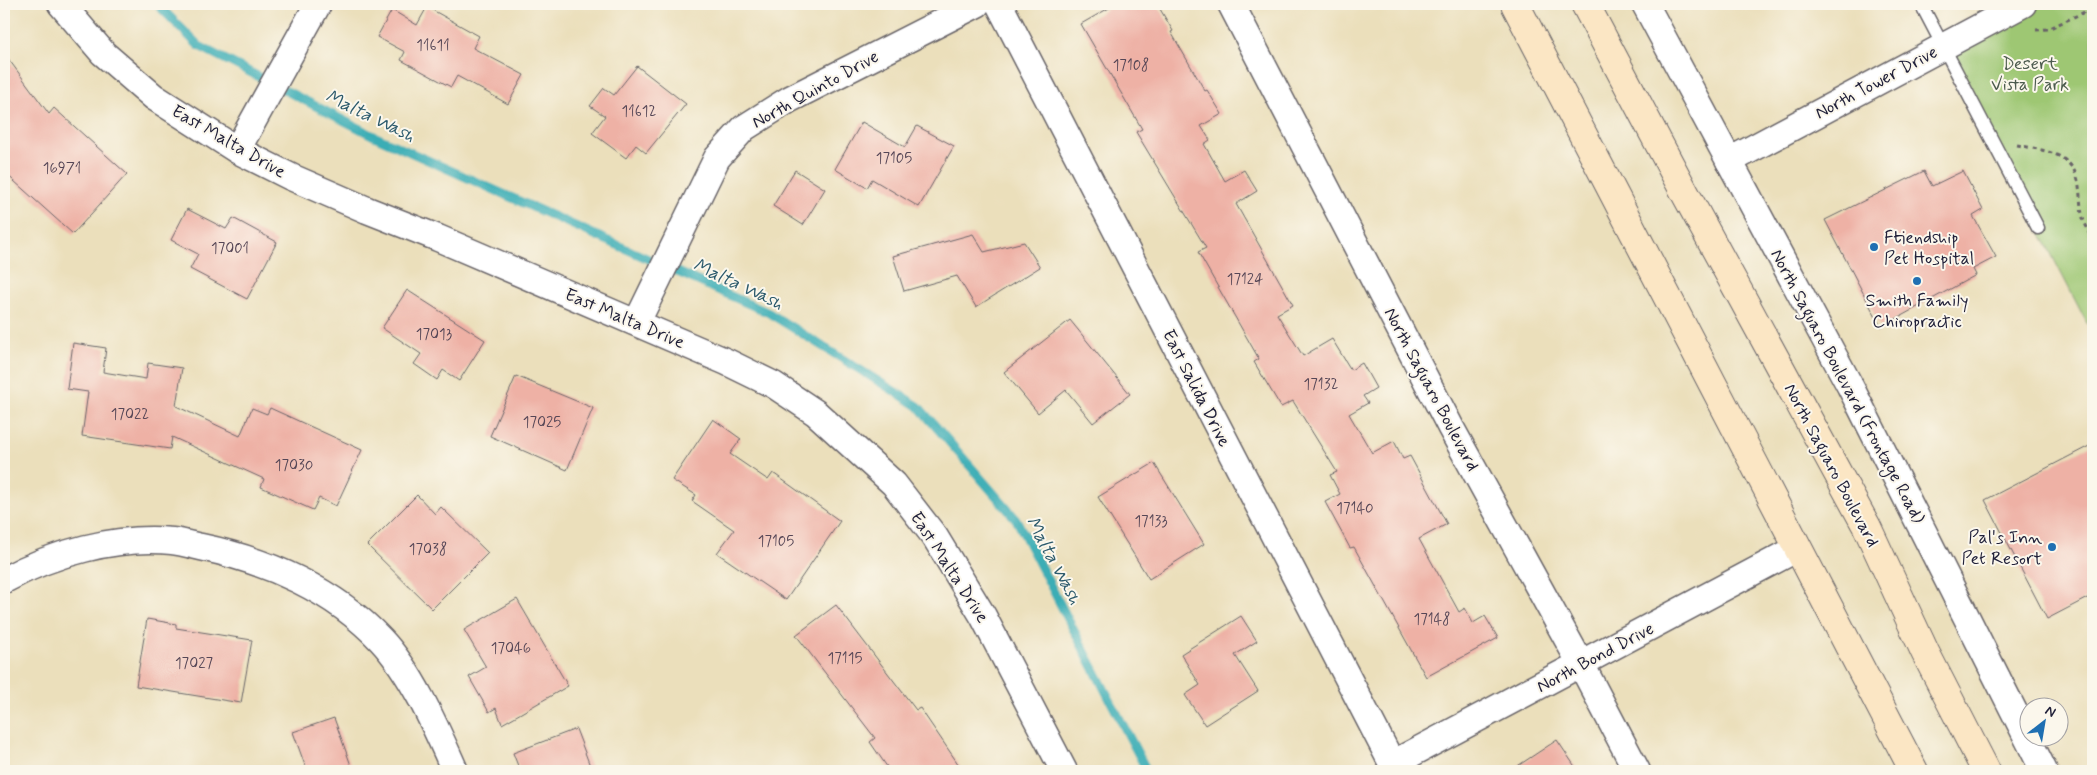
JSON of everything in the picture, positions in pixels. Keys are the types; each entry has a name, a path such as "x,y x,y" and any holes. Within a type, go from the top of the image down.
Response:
{"main road":[{"path":"1515,4 1914,771"},
{"name":"North Saguaro Boulevard","path":"1585,4 1689,202 1867,527 1925,652 1986,771"}],"street":[{"name":"East Malta Drive","path":"61,4 103,53 154,97 237,150 291,177 358,206 638,322 774,384 816,413 894,484 935,537 983,616 1064,771"},
{"path":"237,150 318,4"},
{"name":"North Quinto Drive","path":"638,322 717,158 744,128 790,99 977,4"},
{"name":"East Salida Drive","path":"999,4 1394,768"},
{"name":"North Saguaro Boulevard","path":"1232,4 1451,428 1581,664 1637,771"},
{"name":"North Saguaro Boulevard (Frontage Road)","path":"1645,4 1903,488 2044,771"},
{"name":"North Tower Drive","path":"1729,161 2023,4"},
{"path":"4,580 58,556 118,542 172,541 230,553 280,571 339,602 381,640 410,679 436,728 455,771"},
{"name":"North Bond Drive","path":"1394,768 1581,664 1798,548"}],"lane":[{"path":"1921,4 2038,228"}],"path":[{"path":"2030,33 2038,29 2048,29 2093,8"},
{"path":"2015,145 2062,157 2077,174 2080,184 2083,219 2093,239"}],"green space":[{"name":"Desert Vista Park","path":"2023,4 2093,4 2093,335 1944,46"}],"building":[{"path":"1116,4 1157,4 1205,91 1207,90 1222,114 1201,126 1210,140 1204,144 1225,181 1244,170 1257,191 1236,204 1293,305 1277,314 1303,356 1332,339 1351,370 1362,363 1376,388 1363,396 1368,403 1349,414 1372,453 1394,441 1403,459 1410,456 1447,524 1419,539 1459,612 1465,608 1473,623 1485,616 1498,638 1426,677 1354,547 1350,548 1325,502 1340,494 1330,475 1337,472 1293,401 1281,407 1254,362 1259,359 1198,252 1206,248 1136,132 1142,129 1081,24"},
{"path":"427,7 479,36 473,48 524,75 508,104 457,76 451,87 401,60 405,52 377,37 392,10 417,25"},
{"path":"4,53 49,114 54,108 127,174 73,234 4,172"},
{"path":"637,66 686,104 646,153 636,145 626,158 592,133 605,116 590,106 604,88 614,95"},
{"path":"862,122 905,147 917,126 954,146 919,207 872,179 867,188 835,169"},
{"path":"795,170 825,189 803,225 773,206"},
{"path":"1924,171 1932,186 1963,171 1983,210 1973,216 1996,257 1973,269 1976,275 1881,327 1825,220"},
{"path":"187,209 226,229 233,218 277,242 247,299 190,269 198,254 171,240"},
{"path":"973,234 984,252 1024,242 1040,267 976,307 957,276 904,291 893,256"},
{"path":"407,290 485,340 459,381 443,370 437,380 414,364 421,354 382,328"},
{"path":"1070,320 1130,394 1093,423 1066,390 1038,413 1004,372"},
{"path":"73,343 106,348 103,372 146,379 148,363 182,368 176,406 240,436 252,408 267,414 270,408 362,450 336,506 319,498 313,510 261,487 264,479 172,437 170,449 82,436 88,392 67,389"},
{"path":"516,376 593,408 567,470 490,436"},
{"path":"713,419 741,439 730,454 768,480 773,473 840,521 786,600 717,553 734,530 692,501 696,495 672,480"},
{"name":"Pal's Inn Pet Resort","path":"2093,444 2093,595 2047,619 1985,500"},
{"path":"1154,463 1204,544 1149,579 1098,497"},
{"path":"417,495 435,514 441,507 488,553 432,609 367,545"},
{"path":"517,599 568,686 502,724 496,708 489,712 469,677 486,667 464,630"},
{"path":"836,605 916,710 920,708 963,771 890,771 870,742 875,738 796,635"},
{"path":"1241,616 1257,641 1235,655 1258,691 1205,725 1185,695 1200,685 1181,654"},
{"path":"147,619 176,624 176,628 252,640 241,703 136,686"},
{"path":"334,718 353,771 307,771 293,732"},
{"path":"576,729 592,771 520,771 513,753"},
{"path":"1557,740 1578,771 1510,771"}],"waterway":[{"name":"Malta Wash","path":"157,4 199,46 374,136 769,313 918,406 1016,519 1147,771"}],"place":[{"name":"Ftiendship Pet Hospital","path":"1874,247"},
{"name":"Smith Family Chiropractic","path":"1917,281"},
{"name":"Pal's Inn Pet Resort","path":"2052,547"}]}
